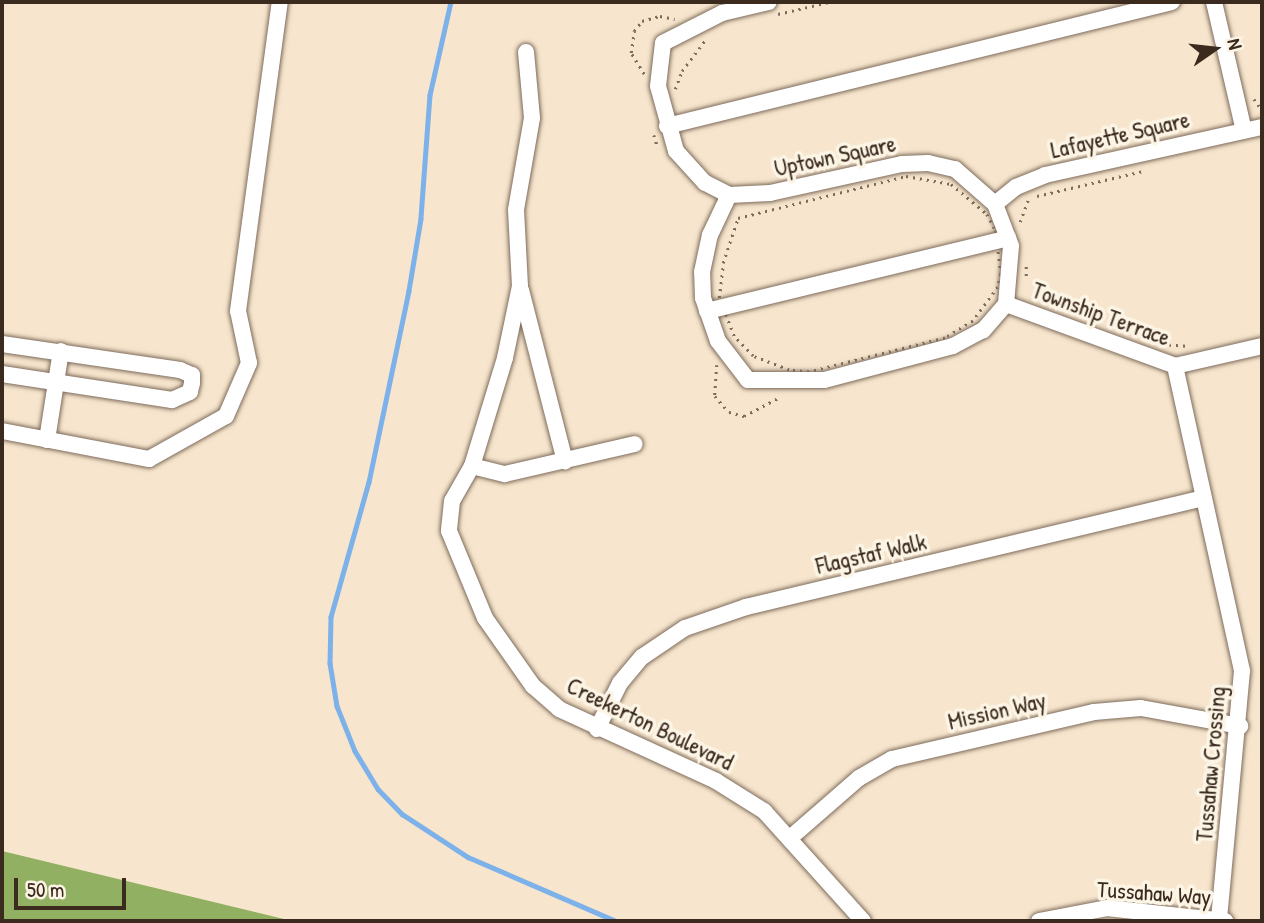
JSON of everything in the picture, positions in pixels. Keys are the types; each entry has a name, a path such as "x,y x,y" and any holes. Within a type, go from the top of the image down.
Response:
{"street":[{"path":"2,431 149,459 226,416 249,363 238,311 280,2"},
{"path":"659,125 1172,2"},
{"path":"1214,2 1244,131"},
{"path":"772,8 722,13 663,43 658,86 659,125 692,170 705,183 729,195 710,235 702,272 707,311 719,341 748,380 792,383 824,380 953,346 983,330 1006,304"},
{"name":"Creekerton Boulevard","path":"526,52 532,118 516,210 520,286 505,358 472,467 452,501 449,531 485,618 533,686 559,709 597,729 716,781 764,811 863,921"},
{"name":"Lafayette Square","path":"995,204 1016,187 1045,175 1262,127"},
{"name":"Uptown Square","path":"729,195 770,193 902,164 928,163 955,169 995,204 1015,234 1006,304"},
{"path":"707,311 1015,234"},
{"path":"520,286 565,461"},
{"name":"Township Terrace","path":"1006,304 1175,366 1262,346"},
{"path":"2,344 180,370 192,375 192,383 190,392 173,400 2,374"},
{"path":"47,440 61,351"},
{"name":"Tussahaw Crossing","path":"1175,366 1242,671 1240,726 1219,921"},
{"path":"472,467 505,474 635,444"},
{"name":"Flagstaf Walk","path":"597,729 620,683 642,657 685,628 746,607 1203,498"},
{"name":"Mission Way","path":"790,838 859,778 892,759 1094,712 1141,708 1240,726"},
{"name":"Tussahaw Way","path":"1039,921 1107,908 1226,921"}],"path":[{"path":"772,8 829,2"},
{"path":"649,81 631,53 634,31 642,21 660,16 679,20"},
{"path":"674,92 682,71 711,34"},
{"path":"659,125 661,154"},
{"path":"1015,234 1023,205 1034,197 1149,169"},
{"path":"1026,257 1026,276"},
{"path":"1150,342 1193,347"},
{"path":"716,353 715,396 729,412 744,415 779,397 790,397"}],"green space":[{"path":"2,851 292,921 2,921"}],"waterway":[{"path":"451,2 430,95 421,219 409,291 369,482 331,617 330,663 337,706 355,751 378,789 402,814 468,857 616,921"}]}
